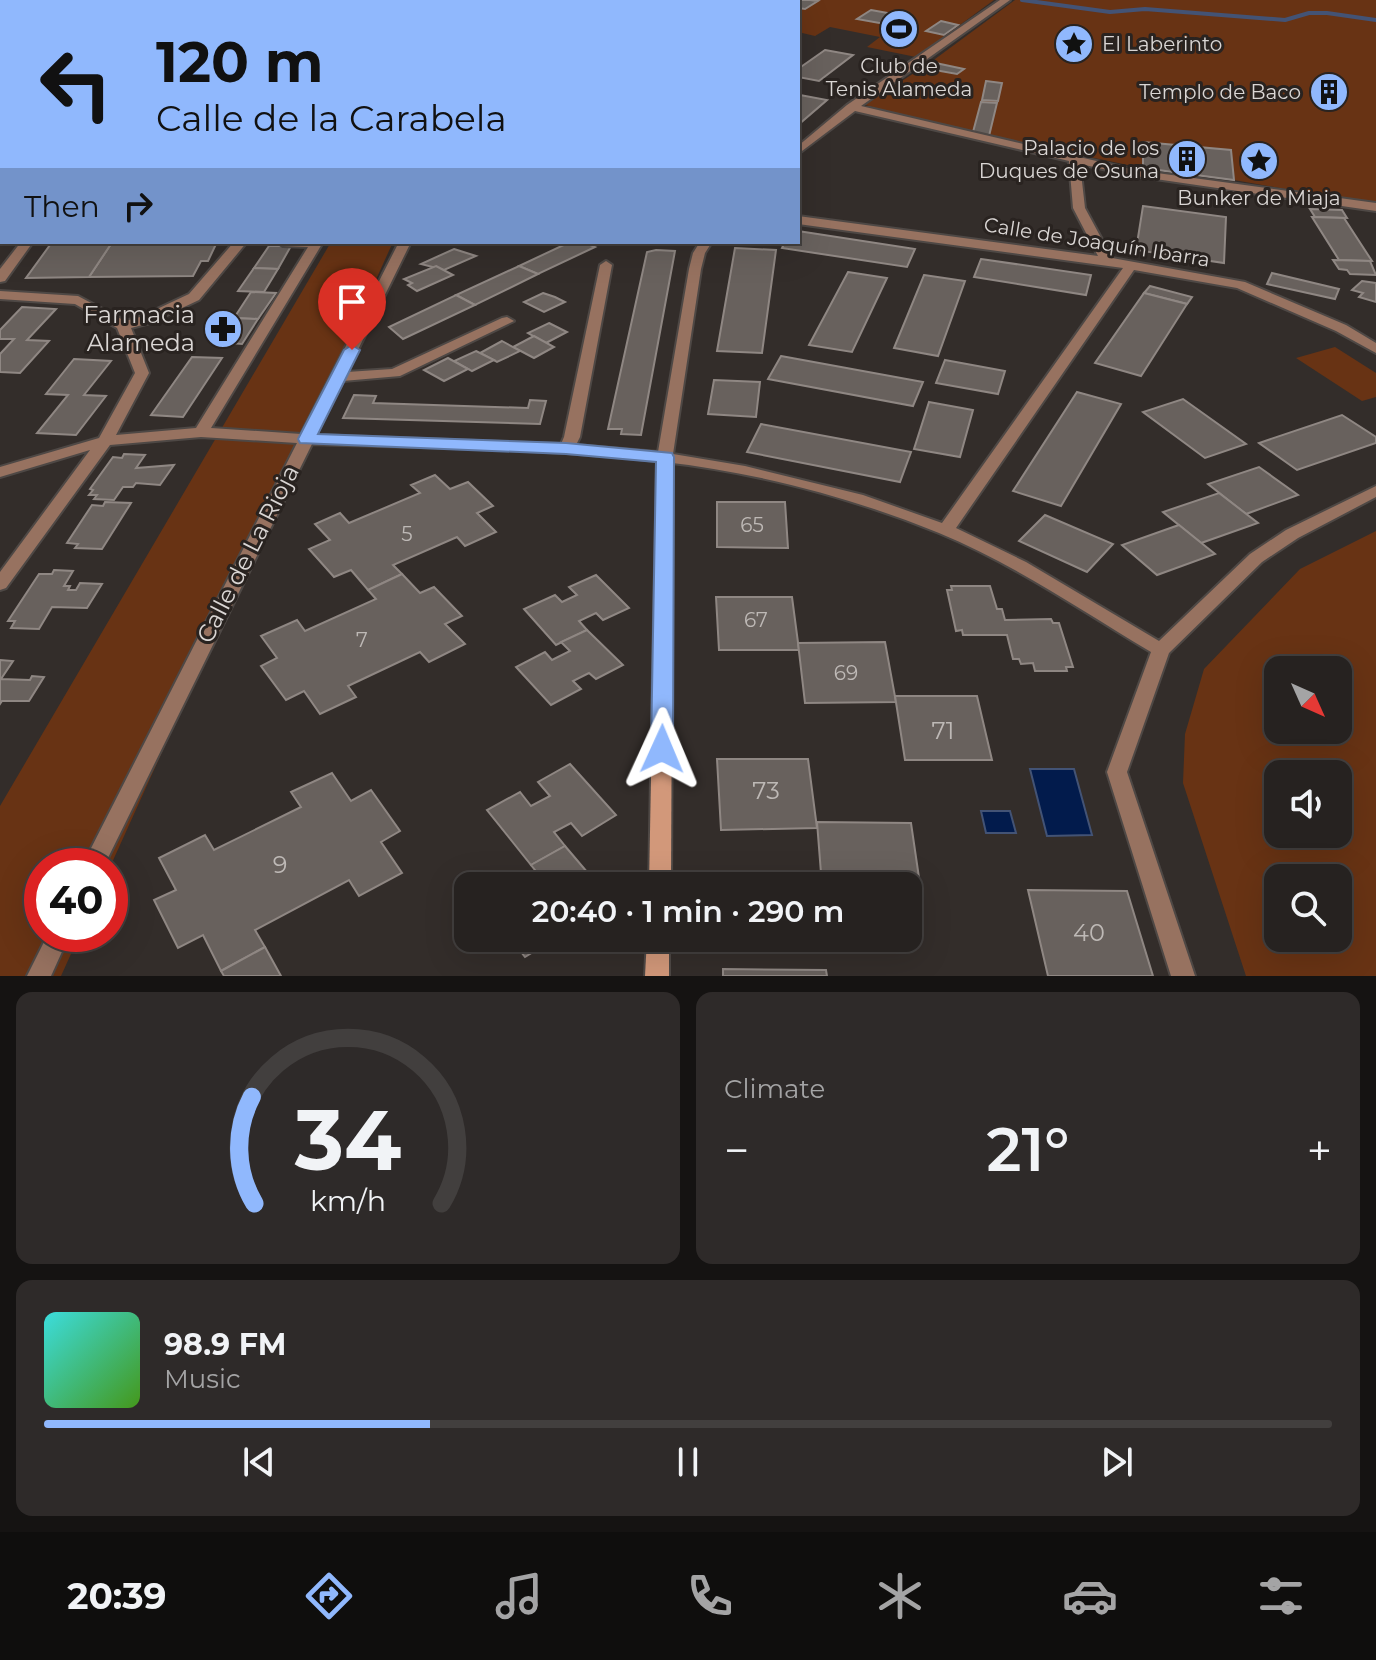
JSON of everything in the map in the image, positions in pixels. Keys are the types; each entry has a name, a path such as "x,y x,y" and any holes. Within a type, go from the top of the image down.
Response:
{"street":[{"path":"800,149 851,107 926,59 1006,0"},
{"path":"851,107 1135,173 1372,207 1376,220"},
{"path":"1074,158 1079,208 1107,261"},
{"name":"Calle de Joaquín Ibarra","path":"800,220 1107,261 1240,285 1341,328 1376,349"},
{"path":"0,278 26,244"},
{"path":"123,326 145,320 194,297 239,244"},
{"path":"201,432 316,244"},
{"name":"Calle de La Rioja","path":"102,848 404,244"},
{"path":"660,872 665,457 695,269 705,244"},
{"path":"566,449 572,437 606,265"},
{"path":"946,530 1131,265"},
{"path":"0,295 78,300 123,326 142,373 105,441 0,584"},
{"path":"339,377 395,373 507,321"},
{"path":"0,472 105,441 201,432 566,449 665,457 745,471 857,498 946,530 1020,566 1161,650"},
{"path":"1183,976 1117,772 1161,650 1256,558 1292,534 1376,491"},
{"path":"39,976 50,952"},
{"path":"657,976 658,952"}],"shaded area":[{"name":"Club de Tenis Alameda","path":"800,0 994,0 916,57 867,47 880,37 830,27 815,36 800,32"},
{"path":"1015,0 1376,0 1376,205 1234,180 1142,168 976,133 865,105 931,62"},
{"path":"330,244 392,244 119,848 24,848 24,952 72,952 61,976 0,976 0,806"},
{"path":"1335,347 1376,373 1376,397 1362,401 1296,358"},
{"path":"1376,531 1376,976 1246,976 1183,783 1185,734 1204,669 1300,569"}],"water":[{"path":"1030,769 1074,769 1092,835 1047,836"},
{"path":"981,811 1010,811 1016,833 986,833"}],"building":[{"path":"800,0 818,1 805,9 800,8"},
{"path":"871,10 899,15 885,24 857,19"},
{"path":"941,21 958,25 944,35 926,31"},
{"path":"825,50 853,55 819,81 800,77 800,68"},
{"path":"931,62 964,69 957,74 923,68"},
{"path":"986,81 1002,83 998,101 982,100"},
{"path":"800,95 827,100 800,123"},
{"path":"981,102 997,103 989,136 973,132"},
{"name":"Palacio de los Duques de Osuna","path":"1143,142 1231,150 1234,180 1143,168"},
{"path":"1143,206 1226,217 1224,263 1136,250"},
{"path":"1310,209 1342,210 1347,218 1315,217"},
{"path":"1312,217 1344,218 1372,261 1339,260"},
{"path":"800,231 915,249 907,267 782,248 784,244 800,244"},
{"path":"111,244 216,244 208,261 201,261 193,276 89,277"},
{"path":"111,244 89,277 26,278 50,245"},
{"path":"566,244 595,247 538,274 519,266"},
{"path":"269,246 291,246 278,269 254,268"},
{"path":"735,248 776,250 762,353 717,351"},
{"path":"454,249 476,256 444,270 421,264"},
{"path":"675,251 641,435 621,434 622,429 608,429 647,252"},
{"path":"981,259 1091,275 1086,295 974,277"},
{"path":"1333,260 1370,261 1376,275 1350,274 1347,270 1339,269"},
{"path":"436,266 453,275 417,291 408,285 412,283 404,279"},
{"path":"519,266 538,274 475,305 456,295"},
{"path":"254,268 278,269 264,292 238,291"},
{"path":"848,272 887,278 852,352 809,345"},
{"path":"1272,273 1339,289 1335,299 1267,284"},
{"path":"924,275 965,281 938,356 894,348"},
{"path":"1362,281 1376,283 1376,302 1359,297 1363,293 1352,290"},
{"path":"1150,286 1192,297 1187,304 1144,293"},
{"path":"251,292 276,293 258,319 234,318"},
{"path":"543,293 565,302 544,312 524,302"},
{"path":"1144,293 1187,304 1141,376 1095,363"},
{"path":"456,295 475,305 403,339 389,327"},
{"path":"22,307 56,309 27,340 49,341 20,373 0,372 0,354 14,339 0,339 0,330"},
{"path":"234,318 258,319 242,344 217,342"},
{"path":"549,323 567,332 546,343 528,333"},
{"path":"534,336 554,347 534,358 513,347"},
{"path":"502,341 520,351 497,362 480,353"},
{"path":"476,351 494,360 472,371 454,361"},
{"path":"781,356 923,382 913,406 768,379"},
{"path":"192,357 222,358 183,417 151,415"},
{"path":"448,358 468,369 444,381 424,370"},
{"path":"74,359 111,361 84,395 106,396 76,435 37,433 68,395 46,394"},
{"path":"945,360 1005,371 998,394 936,383"},
{"path":"714,380 760,382 756,417 708,414"},
{"path":"1077,392 1121,404 1061,506 1013,491"},
{"path":"354,395 376,396 373,403 528,408 530,400 546,401 540,424 343,418"},
{"path":"1183,399 1246,444 1205,458 1143,412"},
{"path":"929,402 973,410 960,457 914,449"},
{"path":"1342,415 1376,437 1376,443 1297,470 1259,443"},
{"path":"761,424 911,452 900,482 747,452"},
{"path":"124,454 145,455 136,468 174,465 160,485 136,483 133,487 123,487 114,500 94,499 97,495 89,495 93,490 90,489 113,457 122,458"},
{"path":"1259,467 1298,495 1246,514 1208,484"},
{"path":"435,475 450,489 468,482 493,506 477,513 496,532 465,546 457,537 393,565 402,574 368,590 351,570 334,577 309,549 330,540 315,524 340,513 349,523 420,493 411,485"},
{"path":"1219,493 1258,523 1201,543 1163,512"},
{"path":"105,502 131,503 102,549 75,548 78,544 67,543 92,505 103,506"},
{"path":"717,502 785,502 788,548 717,547"},
{"path":"1045,515 1113,544 1087,572 1019,541"},
{"path":"1179,525 1215,554 1157,575 1122,545"},
{"path":"54,570 73,571 64,586 70,586 68,590 76,590 80,583 102,584 87,608 52,607 39,629 11,628 15,621 8,621 39,574 52,574"},
{"path":"402,574 420,593 434,587 462,616 445,624 465,644 429,662 420,652 348,686 356,697 320,714 304,691 286,700 261,666 277,658 261,636 297,620 305,631 376,599 368,590"},
{"path":"596,575 629,608 603,620 596,613 579,621 587,630 556,645 524,609 555,595 562,602 577,595 569,587"},
{"path":"951,586 990,586 997,609 1002,609 1005,620 1051,619 1053,623 1059,623 1073,667 1066,667 1067,671 1035,671 1033,663 1021,664 1019,659 1013,659 1007,635 963,635 962,630 956,631 947,590 952,590"},
{"path":"716,597 792,597 799,650 719,650"},
{"path":"587,630 623,665 596,679 589,673 573,681 581,689 551,705 516,667 545,652 552,660 570,651 561,642"},
{"path":"885,642 896,702 805,703 798,643"},
{"path":"0,660 13,661 1,679 44,677 29,701 2,701 0,704"},
{"path":"895,696 977,696 992,760 905,760"},
{"path":"717,759 808,759 817,828 721,830"},
{"path":"570,764 616,815 582,836 571,823 554,832 565,846 531,865 487,810 520,792 531,806 550,796 538,782"},
{"path":"332,773 351,801 371,790 400,831 381,842 402,873 359,896 349,880 255,930 265,947 221,971 203,935 178,948 154,900 176,890 159,858 205,835 214,850 301,807 291,792"},
{"path":"817,822 911,823 918,872 821,872"},
{"path":"565,846 587,872 537,872 531,865"},
{"path":"1028,890 1127,891 1153,976 1048,976"},
{"path":"265,947 281,976 224,976 221,971"},
{"path":"723,969 826,970 827,976 723,976"}],"waterway":[{"path":"1022,0 1110,12 1145,9 1285,20 1309,13 1327,13 1376,20"}],"place":[{"name":"Club de Tenis Alameda","path":"899,29"},
{"name":"El Laberinto","path":"1074,44"},
{"name":"Templo de Baco","path":"1329,92"},
{"name":"Palacio de los Duques de Osuna","path":"1187,159"},
{"name":"Bunker de Miaja","path":"1259,161"},
{"name":"Farmacia Alameda","path":"223,329"}],"route":[{"path":"352,350 307,439 566,449 665,457 662,749"}]}
